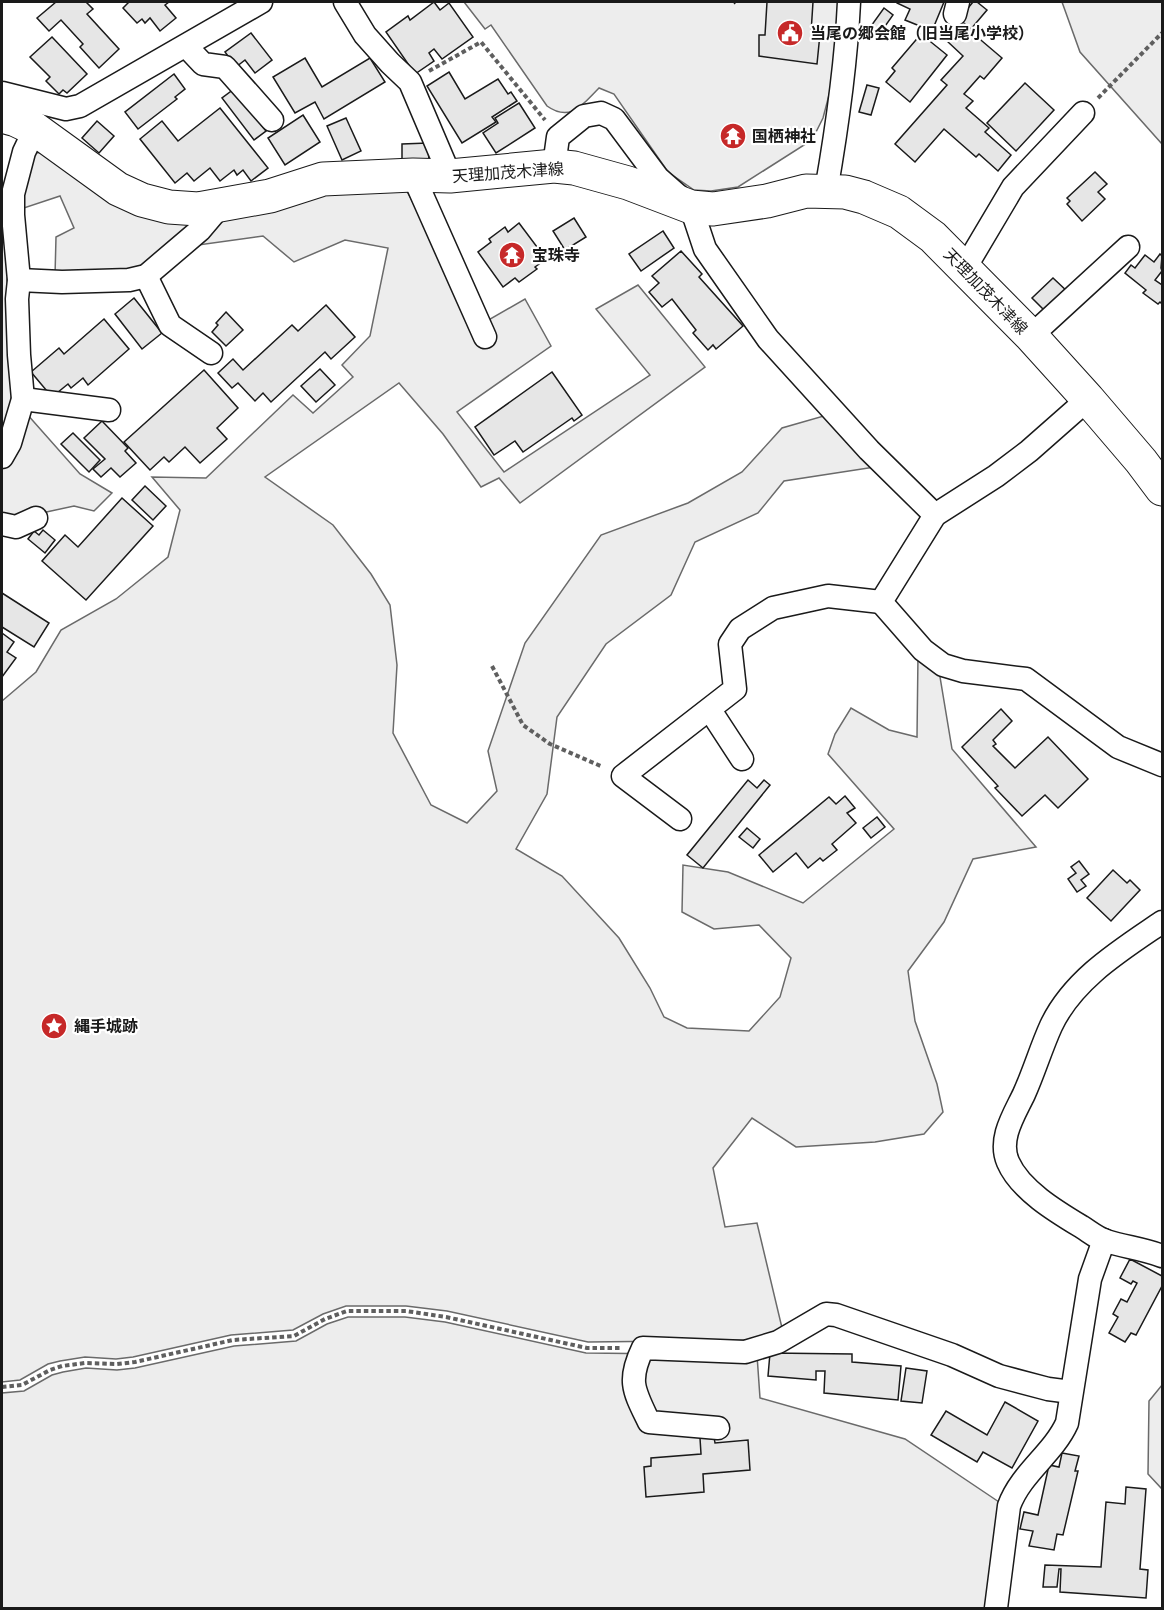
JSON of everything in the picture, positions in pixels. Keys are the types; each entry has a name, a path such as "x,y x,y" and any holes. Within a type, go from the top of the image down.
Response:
{"main road":[{"name":"天理加茂木津線","path":"2,116 35,129 118,189 142,200 169,207 198,209 270,196 323,178 413,174 450,176 556,152 574,168 628,183 691,207 713,209 767,201 806,191 864,196 899,212 933,237 965,268 1088,399 1162,489"}],"street":[{"path":"2,93 66,109 80,106 261,2"},
{"path":"345,2 365,35 410,82 450,176"},
{"path":"826,191 837,128 849,2"},
{"path":"186,46 203,64 225,67 272,120"},
{"path":"556,152 584,116 601,113 619,124 658,178 691,207 705,249 768,339 869,450 935,515"},
{"path":"965,268 1013,187 1083,114"},
{"path":"2,457 10,443 23,399 19,355 17,299 19,280 13,194 24,152 35,129"},
{"path":"413,174 485,337"},
{"path":"19,280 73,282 129,280 146,276 200,230 222,204"},
{"path":"1030,336 1128,247"},
{"path":"146,276 170,325 211,353"},
{"path":"23,399 109,410"},
{"path":"881,602 935,515 996,476 1029,451 1088,399"},
{"path":"2,524 16,527 36,518"},
{"path":"680,819 623,776 711,710 735,689 730,644 740,629 773,608 828,596 881,602 923,650 943,665 963,671 1026,679 1119,747 1162,765"},
{"path":"711,710 742,759"},
{"path":"1162,922 1116,953 1088,976 1062,1007 1052,1025 1005,1137 1004,1145 1008,1162 1028,1188 1056,1211 1104,1240 1162,1256"},
{"path":"996,1608 1009,1506 1014,1492 1061,1437 1067,1423 1090,1279 1104,1240"},
{"path":"718,1428 649,1422 633,1380 635,1364 643,1348 745,1352 778,1342 826,1314 836,1315 952,1355 999,1376 1048,1389 1071,1392"}],"path":[{"path":"1083,114 1162,33"},
{"path":"410,82 481,42 556,152"},
{"path":"492,666 523,725 550,744 623,776"},
{"path":"2,1387 22,1385 62,1366 135,1362 233,1340 294,1336 325,1319 347,1311 406,1311 446,1317 587,1348 643,1348"}],"shaded area":[{"path":"464,2 839,2 834,76 823,118 812,140 738,187 711,191 694,190 668,172 614,94 599,88 582,105 570,112 555,111 547,106 491,25 485,29"},
{"path":"1062,2 1162,2 1162,144 1080,52"},
{"path":"43,152 196,222 144,271 55,276 56,237 74,228 60,196 18,210 29,154"},
{"path":"403,184 432,238 473,329 525,299 551,346 457,412 504,472 650,375 596,309 638,285 705,367 520,503 499,478 481,487 443,434 399,383 265,477 333,525 371,574 390,605 397,665 393,733 431,805 467,823 497,791 488,751 525,643 601,535 688,503 742,472 782,428 827,415 875,467 784,481 758,513 695,542 671,595 606,644 557,717 547,794 516,849 562,876 619,938 650,988 664,1017 687,1028 749,1031 780,997 791,958 759,925 714,929 682,912 683,865 728,872 803,903 894,829 828,754 835,734 851,708 889,730 917,737 918,655 939,671 952,749 1036,847 973,859 944,922 908,971 915,1021 937,1084 943,1112 924,1134 875,1142 796,1147 752,1118 713,1168 725,1227 757,1223 783,1332 765,1340 588,1342 447,1311 406,1306 346,1306 323,1314 293,1330 231,1335 133,1357 116,1359 85,1357 60,1361 48,1364 20,1380 2,1382 2,701 36,672 61,630 116,599 168,557 180,510 152,477 206,478 293,395 313,413 353,377 342,365 370,336 388,248 345,240 294,262 263,236 191,246 217,218 325,191"},
{"path":"2,214 7,216 18,399 2,447"},
{"path":"26,413 80,474 112,493 94,511 74,506 28,516 2,515 2,468"},
{"path":"348,1317 405,1317 445,1322 586,1353 757,1355 760,1398 905,1439 1002,1504 988,1608 2,1608 2,1393 24,1391 52,1375 63,1372 86,1368 117,1370 135,1368 234,1346 296,1341 327,1324"},
{"path":"1162,1385 1162,1489 1148,1474 1149,1401"}],"building":[{"path":"56,2 86,2 93,9 87,14 119,49 99,68 80,47 83,44 61,20 49,31 37,18"},
{"path":"129,2 169,2 165,5 176,18 160,31 150,18 145,23 142,19 137,23 123,8"},
{"path":"434,2 440,10 449,3 473,37 442,59 434,49 429,53 434,61 415,74 386,32 408,16 410,20"},
{"name":"当尾の郷会館（旧当尾小学校）","path":"767,2 813,2 811,33 820,34 817,64 759,56 759,35 765,35"},
{"path":"897,2 944,2 932,31 905,20 910,9"},
{"path":"973,2 977,2 987,10 971,29 959,19"},
{"path":"884,8 893,15 876,39 866,33"},
{"path":"962,24 1002,58 984,79 980,76 964,94 973,101 966,108 989,128 985,132 1011,155 998,171 979,154 976,157 944,129 915,162 895,144 947,85 941,80 963,56 947,41"},
{"path":"251,33 272,60 255,73 245,60 236,67 225,52"},
{"path":"921,34 947,55 910,102 886,82 895,71 892,68"},
{"path":"52,37 87,74 67,93 63,90 59,94 46,81 50,77 30,57"},
{"path":"305,58 322,87 370,58 385,82 324,119 315,102 295,113 273,77"},
{"path":"449,72 465,99 498,79 508,94 511,92 517,101 492,117 496,122 462,143 427,86"},
{"path":"174,74 185,89 175,97 177,99 138,129 125,112"},
{"path":"1025,83 1054,110 1016,151 987,123"},
{"path":"867,85 879,88 871,115 859,112"},
{"path":"234,89 266,131 254,140 222,98"},
{"path":"519,103 535,128 496,153 483,133 498,123 495,118"},
{"path":"220,108 268,168 251,181 243,170 237,175 234,170 220,181 210,168 194,181 187,173 175,183 140,139 162,121 178,141"},
{"path":"303,115 320,142 285,165 268,138"},
{"path":"346,118 361,151 342,160 327,126"},
{"path":"97,121 114,136 99,153 82,138"},
{"path":"428,143 429,162 402,163 402,144"},
{"path":"1095,172 1107,184 1098,192 1105,199 1082,221 1067,204 1070,201 1067,198"},
{"path":"574,218 586,237 565,250 553,231"},
{"name":"宝珠寺","path":"519,223 546,259 519,282 515,278 503,287 478,252 491,242 489,239 505,227 508,232"},
{"path":"663,231 674,248 641,271 629,254"},
{"path":"681,251 702,274 699,277 743,326 716,349 713,345 708,350 693,333 696,330 672,299 662,307 649,292 659,283 652,276"},
{"path":"1160,254 1162,271 1155,280 1162,285 1162,304 1160,302 1158,304 1143,293 1146,290 1125,273 1131,265 1135,268 1145,255 1154,262"},
{"path":"1053,278 1069,293 1048,314 1032,298"},
{"path":"134,298 162,333 142,349 115,314"},
{"path":"326,305 355,337 331,359 325,352 271,402 263,393 255,401 238,383 232,388 218,373 233,359 243,370 292,325 298,331"},
{"path":"226,312 243,330 226,346 212,332 218,325 216,323"},
{"path":"104,319 129,349 88,385 83,378 71,388 68,384 52,397 31,372 59,348 64,354"},
{"path":"320,369 335,385 316,402 301,386"},
{"path":"204,370 238,408 217,428 227,439 200,463 185,447 169,462 164,457 150,470 124,442"},
{"path":"552,372 582,415 574,421 572,418 523,452 515,441 494,455 475,427"},
{"path":"102,421 128,448 125,451 136,463 120,477 111,468 101,477 93,469 105,459 84,438"},
{"path":"73,433 100,460 89,472 61,444"},
{"path":"145,486 166,506 153,520 132,500"},
{"path":"122,498 153,526 86,600 42,561 65,535 78,547"},
{"path":"43,530 55,540 45,553 28,539 34,531 39,535"},
{"path":"2,593 49,623 34,647 2,627"},
{"path":"2,633 14,642 7,652 16,658 2,677"},
{"path":"1001,709 1012,721 993,740 996,744 993,746 1015,768 1048,737 1088,779 1058,808 1045,795 1022,816 995,788 998,786 962,747"},
{"path":"748,780 757,788 764,780 770,785 703,868 687,855"},
{"path":"845,796 855,808 847,813 856,823 832,844 837,850 823,861 820,858 808,868 796,853 773,872 759,855 829,797 836,804"},
{"path":"877,817 885,827 871,838 863,828"},
{"path":"747,828 760,839 753,848 739,837"},
{"path":"1079,861 1089,874 1081,880 1086,886 1077,892 1068,879 1076,873 1071,867"},
{"path":"1113,870 1127,883 1130,880 1140,890 1111,921 1087,898"},
{"path":"1130,1259 1162,1276 1162,1286 1136,1335 1131,1333 1125,1342 1109,1333 1118,1317 1113,1314 1121,1299 1127,1302 1137,1283 1133,1281 1131,1284 1120,1278"},
{"path":"770,1353 852,1354 852,1362 901,1366 898,1400 824,1393 825,1371 816,1371 816,1380 768,1376"},
{"path":"906,1368 927,1371 922,1403 901,1401"},
{"path":"1005,1402 1038,1421 1012,1468 983,1452 977,1462 931,1435 946,1411 987,1435"},
{"path":"714,1437 715,1443 748,1440 750,1470 703,1474 704,1492 646,1497 644,1467 651,1466 651,1458 701,1454 700,1438"},
{"path":"1062,1453 1079,1456 1075,1471 1078,1471 1063,1535 1057,1534 1054,1550 1029,1546 1033,1531 1020,1529 1024,1512 1038,1515 1049,1465 1059,1467"},
{"path":"1126,1487 1146,1489 1140,1569 1148,1570 1146,1598 1060,1592 1061,1569 1059,1569 1057,1587 1043,1587 1045,1565 1101,1567 1106,1502 1125,1504"}],"place":[{"name":"当尾の郷会館（旧当尾小学校）","path":"790,33"},
{"name":"国栖神社","path":"733,136"},
{"name":"宝珠寺","path":"512,255"},
{"name":"縄手城跡","path":"54,1026"}]}
